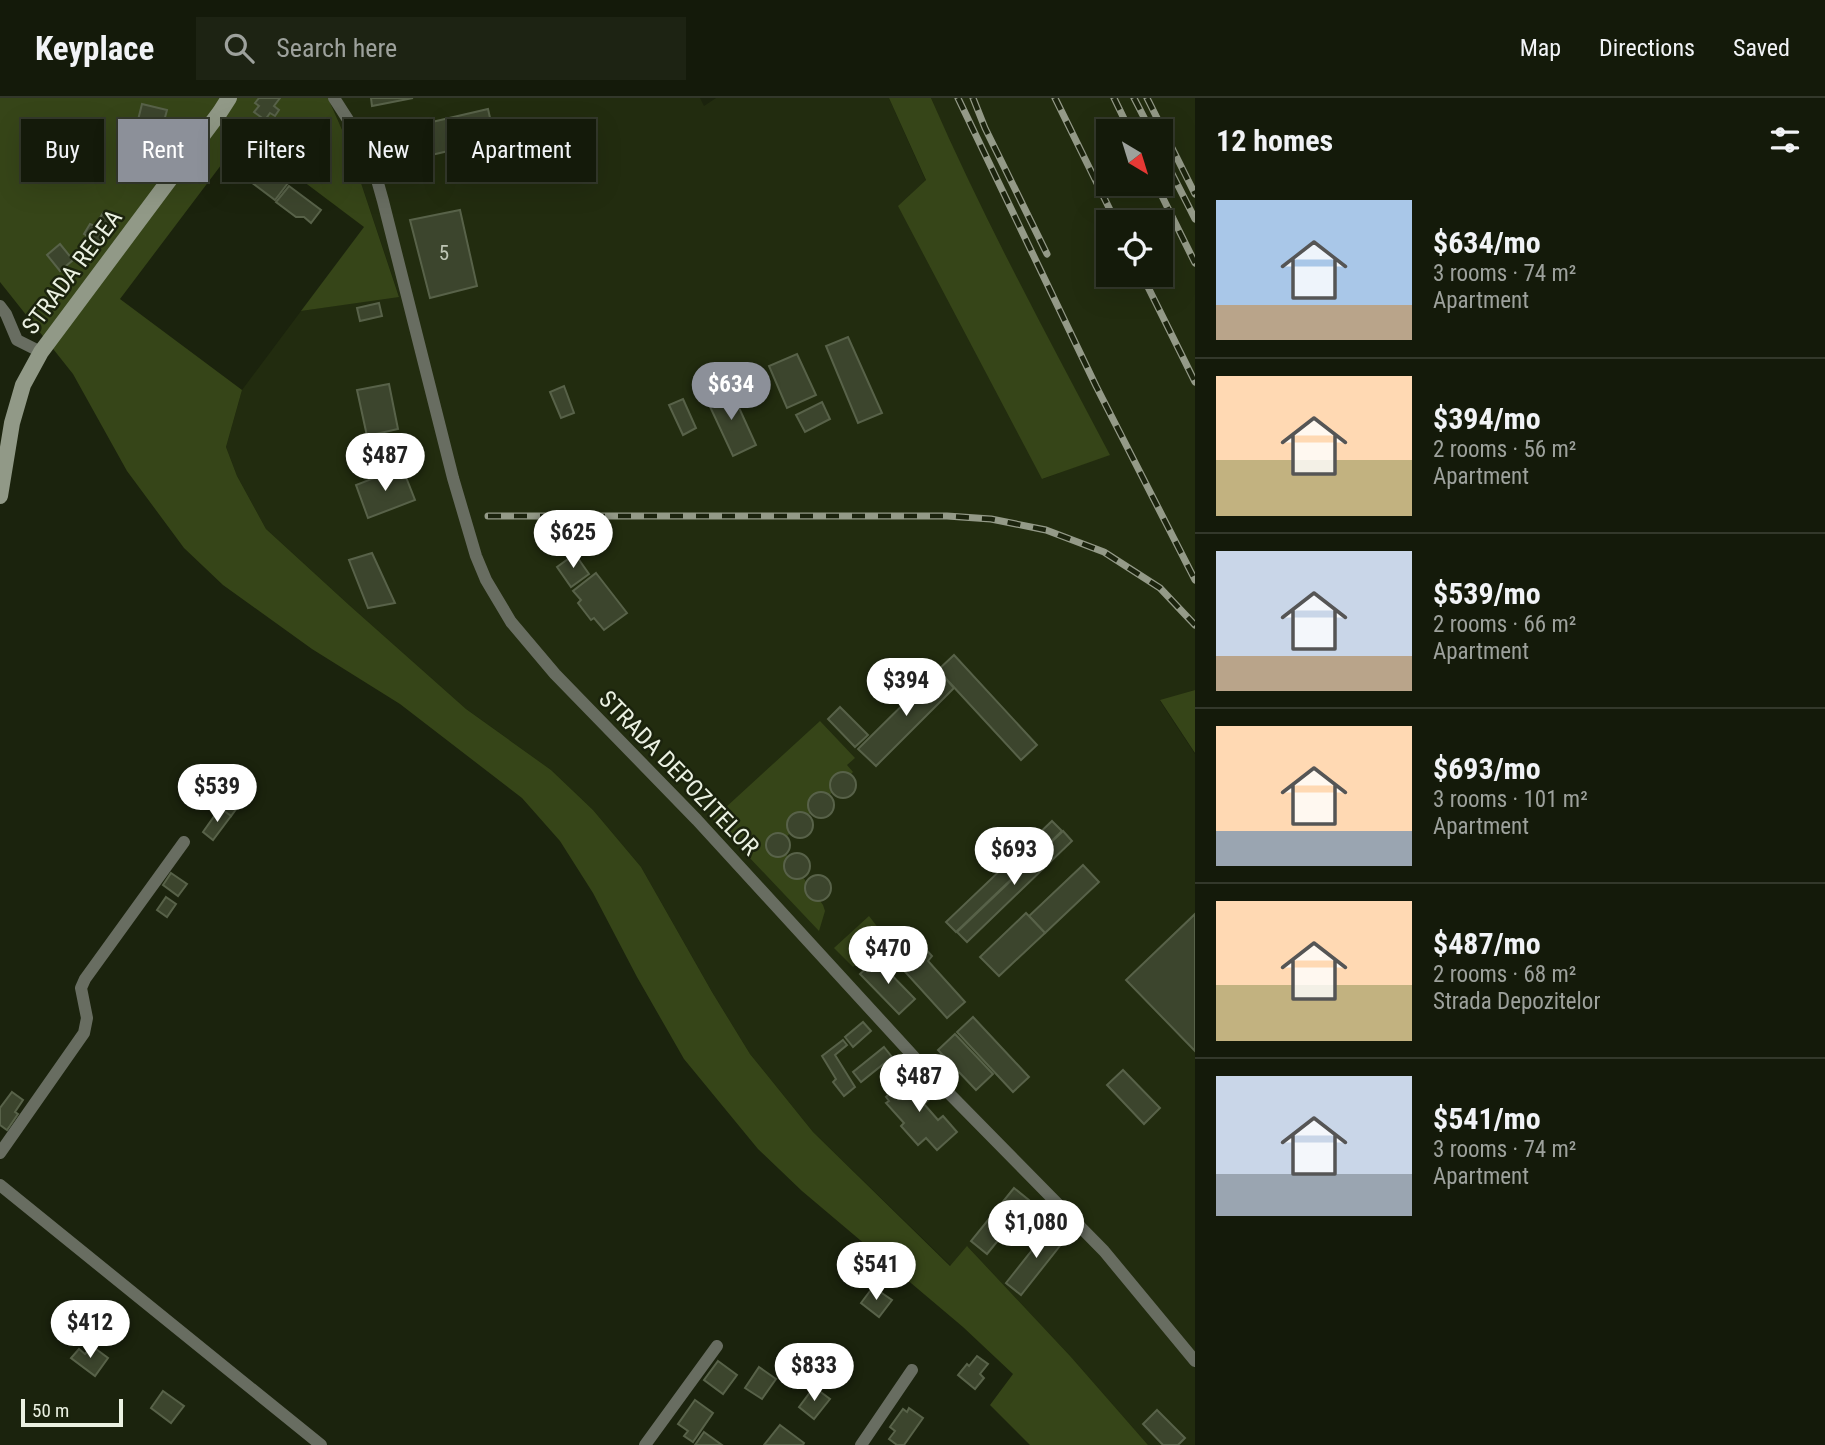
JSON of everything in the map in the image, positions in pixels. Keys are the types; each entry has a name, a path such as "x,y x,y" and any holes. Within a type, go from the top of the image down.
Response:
{"main road":[{"name":"STRADA RECEA","path":"0,496 12,423 23,385 41,352 229,98"}],"street":[{"name":"STRADA DEPOZITELOR","path":"334,98 372,162 468,530 485,580 511,622 555,674 715,838 927,1071 1104,1251 1195,1361"},
{"path":"0,306 17,340 41,352"},
{"path":"0,1153 84,1033 87,1018 82,988 85,979 184,842"},
{"path":"0,1185 321,1445"},
{"path":"645,1445 716,1346"},
{"path":"861,1445 912,1370"}],"shaded area":[{"path":"0,98 328,98 344,134 344,182 361,182 399,297 301,311 364,227 304,182 330,182 330,119 222,119 222,164 120,299 242,390 226,447 237,476 266,529 466,709 551,770 593,810 641,867 750,1054 813,1132 950,1266 967,1246 1071,1357 1148,1445 1030,1445 990,1405 1013,1374 963,1327 802,1191 758,1149 684,1059 593,893 560,841 522,798 400,704 312,649 223,585 184,548 127,471 73,374 0,282"},
{"path":"328,98 700,98 704,106 716,98 889,98 926,181 899,206 1043,479 1109,454 1023,291 954,152 931,98 1195,98 1195,690 1160,701 1195,754 1195,1445 1148,1445 1071,1357 968,1247 951,1266 813,1132 750,1054 641,867 593,810 551,770 466,709 266,529 237,476 226,447 242,390 301,311 399,296 361,182 433,182 433,119 344,119 344,134"},
{"path":"889,98 931,98 995,233 1110,455 1042,479 898,206 926,180"},
{"path":"1195,690 1195,753 1160,700"},
{"path":"820,721 855,758 847,765 853,772 779,844 823,905 825,911 819,931 713,819"},
{"path":"869,916 879,929 890,934 853,967 834,948"}],"building":[{"path":"259,98 280,98 274,106 279,110 275,116 270,113 266,119 254,112 259,106 255,103"},
{"path":"371,98 413,98 372,106"},
{"path":"142,104 167,110 165,119 138,119"},
{"path":"488,109 490,119 447,119 447,151 433,155 433,122"},
{"path":"251,182 288,183 275,200"},
{"path":"289,186 321,210 311,223 304,217 296,217 276,202"},
{"path":"460,210 477,286 430,298 410,220"},
{"path":"103,213 116,221 101,245 84,234 90,224 95,226"},
{"path":"60,244 73,260 60,271 47,255"},
{"path":"379,303 382,316 360,321 357,308"},
{"path":"848,337 882,413 858,423 826,346"},
{"path":"797,354 816,395 787,408 769,366"},
{"path":"389,384 398,429 367,436 357,390"},
{"path":"564,386 574,413 561,418 550,392"},
{"path":"730,388 756,445 733,456 706,398"},
{"path":"683,399 696,428 683,435 669,405"},
{"path":"822,402 830,419 805,432 796,415"},
{"path":"402,467 415,500 368,518 356,485"},
{"path":"372,553 395,603 368,608 349,560"},
{"path":"575,554 589,574 571,587 557,567"},
{"path":"596,573 627,613 604,630 594,618 591,620 573,591"},
{"path":"954,655 1037,745 1021,760 938,670"},
{"path":"938,670 954,688 876,766 858,749"},
{"path":"840,707 868,735 855,747 828,719"},
{"path":"843,772 852,776 856,785 852,794 843,798 834,794 830,785 834,776"},
{"path":"213,791 237,808 231,816 207,799"},
{"path":"821,792 830,796 834,805 830,814 821,818 812,814 808,805 812,796"},
{"path":"220,808 231,816 213,840 203,832"},
{"path":"800,812 809,816 813,825 809,834 800,838 791,834 787,825 791,816"},
{"path":"1052,821 1062,831 956,932 946,922"},
{"path":"1063,831 1072,841 967,942 957,932"},
{"path":"778,833 787,836 790,845 787,854 778,857 769,854 766,845 769,836"},
{"path":"797,853 806,857 810,866 806,875 797,879 788,875 784,866 788,857"},
{"path":"1083,865 1099,882 1045,933 1029,916"},
{"path":"171,873 187,884 178,896 163,885"},
{"path":"818,875 827,879 831,888 827,897 818,901 809,897 805,888 809,879"},
{"path":"166,897 176,904 167,917 157,910"},
{"path":"1026,913 1045,933 999,976 980,957"},
{"path":"1195,914 1195,1051 1126,980"},
{"path":"911,933 932,956 928,961 965,1002 947,1018 889,954"},
{"path":"876,959 915,999 899,1014 860,974"},
{"path":"973,1017 1029,1077 1013,1092 957,1032"},
{"path":"863,1022 871,1031 853,1047 845,1037"},
{"path":"955,1034 993,1074 976,1090 938,1050"},
{"path":"843,1040 847,1045 835,1055 855,1087 844,1096 833,1082 836,1079 822,1056"},
{"path":"884,1047 892,1057 861,1082 853,1072"},
{"path":"1123,1070 1160,1108 1144,1124 1107,1085"},
{"path":"909,1076 913,1081 917,1077 934,1095 924,1104 938,1120 943,1116 957,1132 937,1150 926,1138 918,1145 901,1126 904,1123 886,1103 889,1101 886,1097"},
{"path":"12,1092 23,1100 15,1112 18,1114 7,1130 0,1125 0,1108"},
{"path":"1014,1188 1030,1201 987,1254 971,1241"},
{"path":"1052,1225 1067,1237 1021,1295 1006,1283"},
{"path":"873,1287 892,1300 879,1317 861,1303"},
{"path":"92,1346 108,1358 95,1376 71,1358 79,1349 85,1354"},
{"path":"977,1356 988,1364 980,1374 984,1378 975,1389 958,1375"},
{"path":"718,1361 737,1375 723,1394 704,1380"},
{"path":"759,1367 776,1379 762,1399 745,1388"},
{"path":"814,1387 830,1399 814,1419 799,1407"},
{"path":"163,1391 184,1406 171,1423 151,1408"},
{"path":"695,1400 713,1413 693,1442 684,1436 688,1431 678,1424"},
{"path":"909,1408 923,1418 904,1445 897,1445 889,1439 895,1431 890,1427 903,1409 907,1412"},
{"path":"1157,1410 1185,1438 1178,1445 1163,1445 1143,1424"},
{"path":"780,1425 804,1443 803,1445 764,1445"},
{"path":"704,1432 722,1445 695,1445"}],"railway":[{"path":"958,98 1096,386 1195,580"},
{"path":"973,98 1047,254"},
{"path":"1055,98 1110,210"},
{"path":"1114,98 1124,119"},
{"path":"1134,98 1145,119"},
{"path":"1147,98 1195,194"},
{"path":"1173,176 1195,219"},
{"path":"1162,196 1195,263"},
{"path":"1148,287 1195,382"},
{"path":"488,516 947,516 991,519 1046,530 1104,552 1160,588 1195,625"}]}
